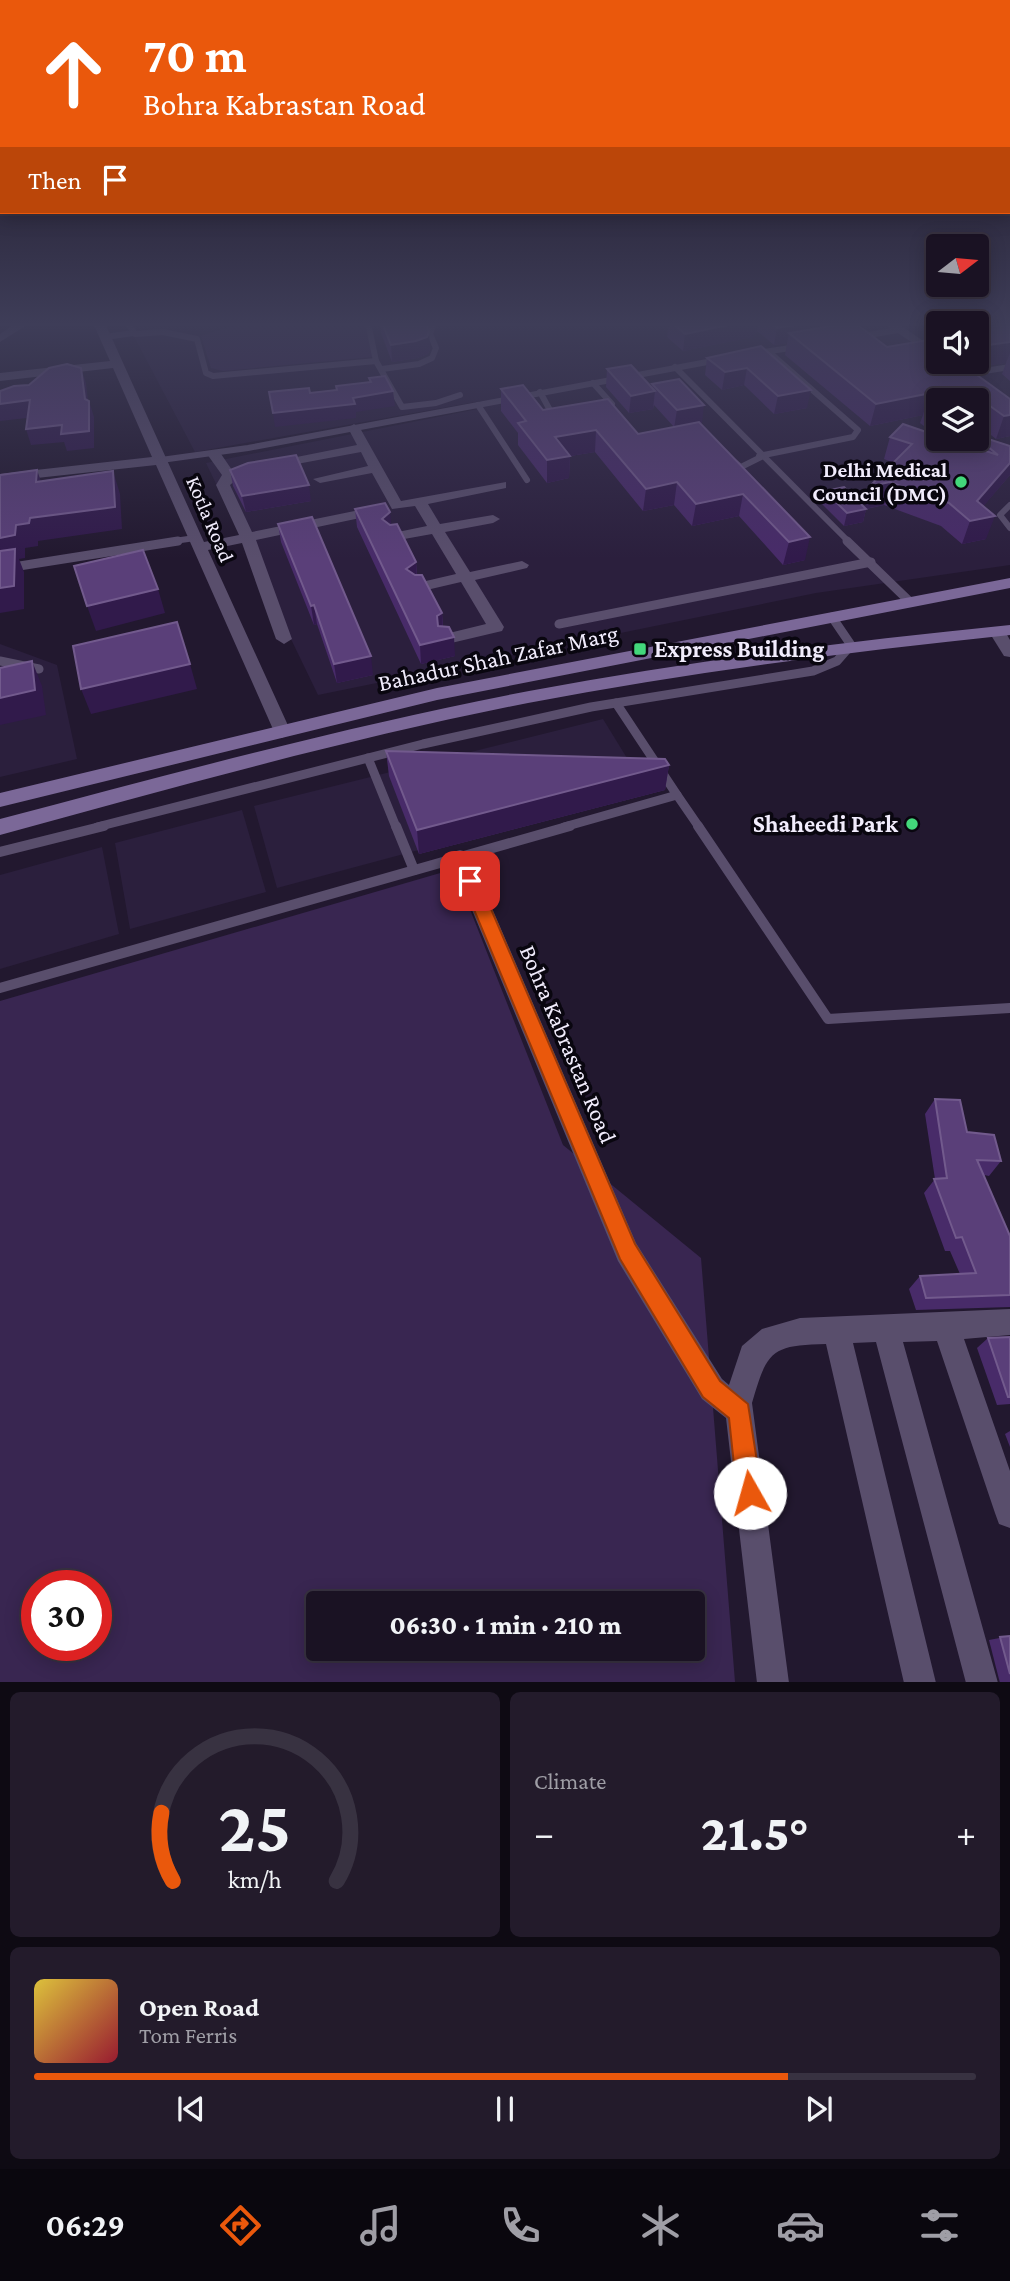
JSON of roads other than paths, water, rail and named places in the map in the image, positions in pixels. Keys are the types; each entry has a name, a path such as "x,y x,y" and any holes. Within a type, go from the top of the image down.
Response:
{"main road":[{"name":"Bahadur Shah Zafar Marg","path":"0,800 437,694 1010,583"},
{"name":"Bahadur Shah Zafar Marg","path":"0,827 290,749 530,697 851,645 1004,631"}],"street":[{"name":"Kotla Road","path":"134,401 282,732"},
{"path":"354,428 397,506"},
{"path":"228,474 365,447"},
{"path":"214,454 228,474"},
{"path":"0,478 161,460"},
{"path":"320,479 376,468"},
{"path":"228,474 223,485 248,539 284,639"},
{"path":"197,543 248,539 502,485"},
{"path":"419,501 496,627 447,639"},
{"path":"393,537 493,519"},
{"path":"418,587 522,565"},
{"path":"1004,631 1010,652"},
{"name":"Bohra Kabrastan Road","path":"460,857 627,1252 712,1389 740,1412"},
{"path":"773,1682 738,1403 752,1356 772,1339 800,1331 946,1327 1010,1322"},
{"path":"946,1327 1010,1513"},
{"path":"886,1329 982,1682"},
{"path":"836,1330 920,1682"}],"lane":[{"path":"399,401 402,407 438,401"},
{"path":"161,460 214,454 496,401"},
{"path":"545,401 551,412 561,416 572,415"},
{"path":"594,411 612,404 610,401"},
{"path":"708,401 910,602"},
{"path":"741,467 760,456 853,437 858,430 825,401"},
{"path":"478,405 527,480"},
{"path":"728,456 749,477"},
{"path":"1010,505 1000,515 1010,528"},
{"path":"0,569 197,543"},
{"path":"559,624 871,562"},
{"path":"0,852 368,758 616,703 813,671 837,661 851,645 832,617"},
{"path":"0,661 39,669"},
{"path":"616,703 828,1019 1010,1008"},
{"path":"368,758 414,870"},
{"path":"0,988 677,795"}],"place":[{"name":"Delhi Medical Council (DMC)","path":"961,482"},
{"name":"Express Building","path":"640,649"},
{"name":"Shaheedi Park","path":"912,824"}]}
